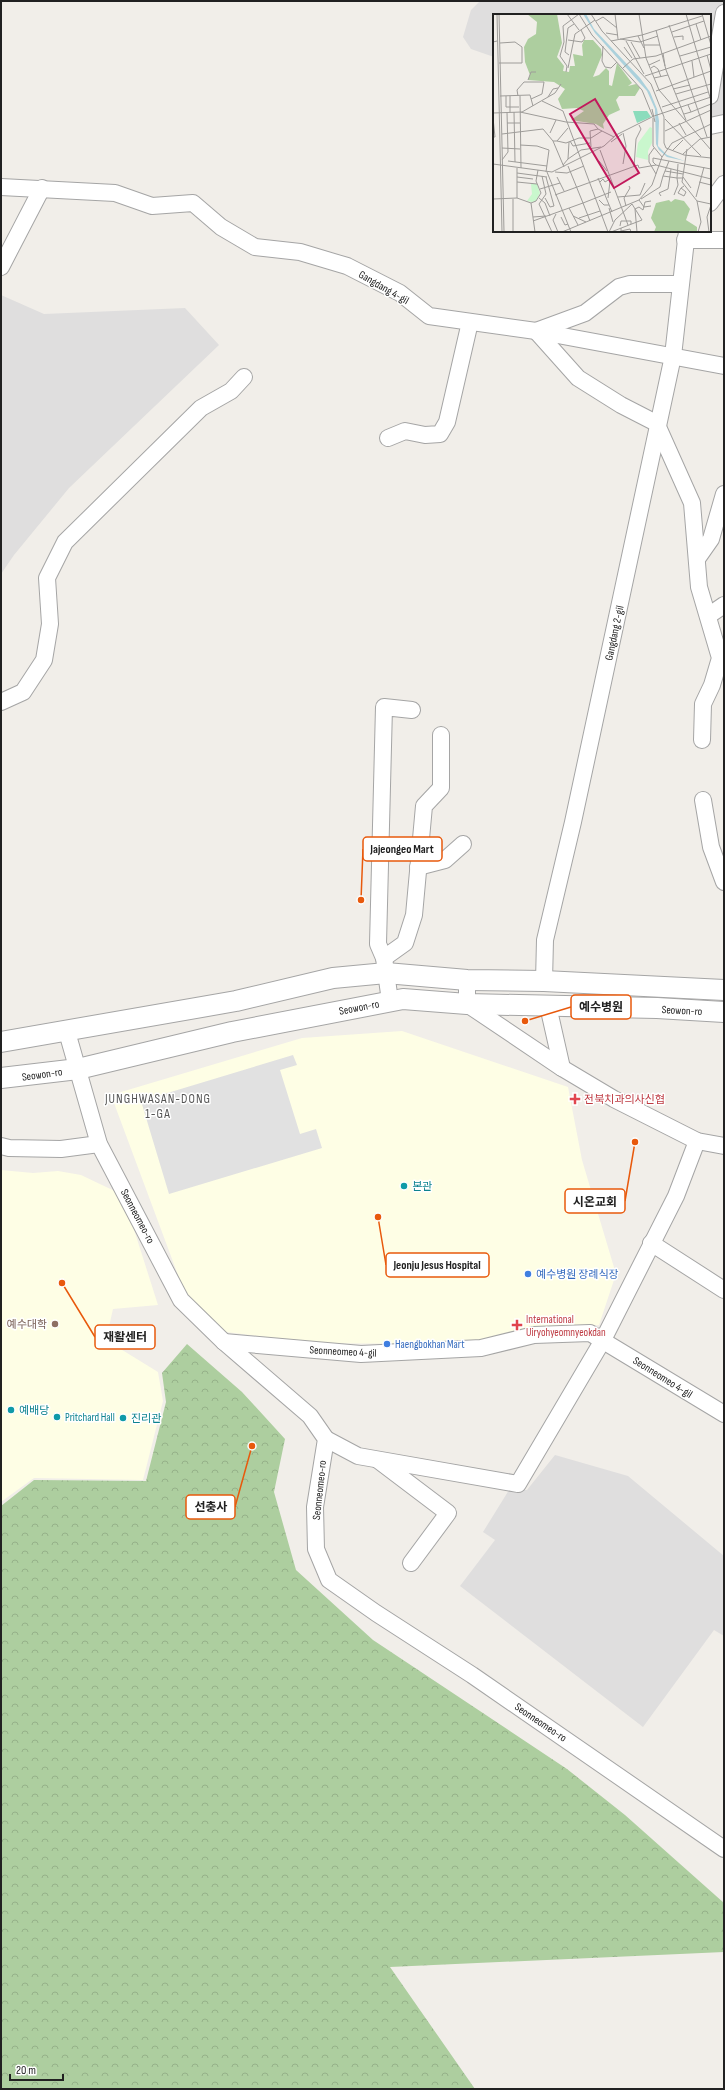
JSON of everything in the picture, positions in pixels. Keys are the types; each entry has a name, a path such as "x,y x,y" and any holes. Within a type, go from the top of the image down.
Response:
{"street":[{"path":"711,90 724,13"},
{"path":"711,126 724,123"},
{"path":"711,202 724,184"},
{"path":"1,187 42,188 1,267"},
{"name":"Gangdang 4-gil","path":"42,188 115,193 152,206 193,203 221,227 255,247 300,252 347,266 400,293 429,316 536,331 724,366"},
{"name":"Gangdang 2-gil","path":"544,981 545,940 575,814 673,356 680,284 687,234 724,240"},
{"path":"680,284 630,284 619,287 585,313 536,331 578,378 658,426 692,503 698,587 720,658 712,685 703,704 702,740"},
{"path":"388,438 405,431 426,435 440,434 447,422 470,322"},
{"path":"1,702 23,692 44,660 50,624 47,578 66,542 201,408 231,391 244,377"},
{"path":"697,559 711,539 724,494"},
{"path":"708,616 724,605"},
{"path":"390,1001 385,966 378,944 384,707 412,710"},
{"path":"385,966 405,943 414,915 424,806 442,788 441,735"},
{"path":"703,800 711,847 724,882"},
{"path":"418,867 445,860 463,844"},
{"name":"Seowon-ro","path":"1,1042 67,1032 236,1001 385,966 467,980 544,981 724,990"},
{"path":"467,980 467,1004 562,1068 614,1099 697,1141 724,1146"},
{"name":"Seowon-ro","path":"1,1078 78,1069 232,1032 403,999 467,1004 724,1012"},
{"path":"548,1006 562,1068"},
{"name":"Seonneomeo-ro","path":"67,1032 99,1144 181,1300 224,1342 310,1416 326,1439 315,1507 316,1549 329,1580 376,1613 472,1675 724,1848"},
{"path":"326,1439 358,1456 518,1484 603,1340 676,1196 697,1141"},
{"path":"1,1146 9,1148 61,1149 99,1144"},
{"path":"651,1243 724,1290"},
{"name":"Seonneomeo 4-gil","path":"224,1342 361,1354 481,1348 534,1334 590,1333 724,1414"},
{"path":"376,1459 448,1513 411,1563"}],"shaded area":[{"path":"480,1 724,1 724,123 711,126 711,14 493,14 493,57 471,49 463,37 471,10"},
{"path":"1,295 44,314 185,308 219,345 69,488 14,555 1,574"},
{"path":"402,1031 568,1087 582,1160 616,1274 599,1325 530,1329 494,1340 428,1344 314,1343 226,1332 191,1310 111,1095 302,1038"},
{"path":"293,1055 297,1065 280,1070 300,1134 316,1129 322,1148 169,1194 141,1101"},
{"name":"예수대학","path":"1,1170 33,1173 58,1171 81,1175 123,1195 158,1305 113,1309 106,1340 158,1372 163,1401 143,1480 34,1478 1,1502"},
{"path":"555,1455 628,1476 724,1556 724,1636 714,1630 643,1727 460,1586 495,1540 483,1532 509,1490 527,1490"}],"green space":[{"path":"187,1344 242,1392 285,1439 274,1492 296,1570 373,1640 567,1769 625,1815 724,1903 724,1952 390,1967 475,2089 1,2089 1,1506 34,1480 146,1481 166,1402 162,1373"}],"place":[{"name":"Jajeongeo Mart","path":"361,900"},
{"name":"예수병원","path":"525,1021"},
{"name":"전북치과의사신협","path":"575,1099"},
{"name":"시온교회","path":"635,1142"},
{"name":"본관","path":"404,1186"},
{"name":"Jeonju Jesus Hospital","path":"378,1217"},
{"name":"예수병원 장례식장","path":"528,1274"},
{"name":"재활센터","path":"62,1283"},
{"name":"예수대학","path":"55,1324"},
{"name":"International Uiryohyeomnyeokdan","path":"517,1325"},
{"name":"Haengbokhan Mart","path":"387,1344"},
{"name":"예배당","path":"11,1410"},
{"name":"Pritchard Hall","path":"57,1417"},
{"name":"진리관","path":"123,1418"},
{"name":"선충사","path":"252,1446"}],"district":[{"name":"JUNGHWASAN-DONG 1-GA","path":"158,1106"}]}
